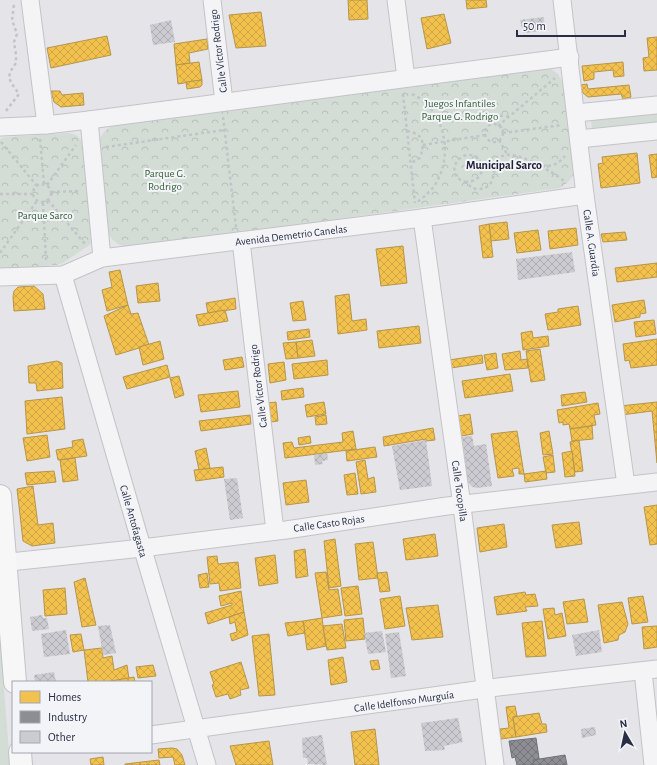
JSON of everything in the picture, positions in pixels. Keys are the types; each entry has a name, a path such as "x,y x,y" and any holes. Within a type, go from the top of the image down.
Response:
{"main road":[{"path":"0,496 3,563 15,681"},
{"path":"20,753 21,765"}],"street":[{"path":"30,0 43,131"},
{"name":"Calle Víctor Rodrigo","path":"212,0 223,107"},
{"path":"396,0 406,87"},
{"name":"Calle A. Guardia","path":"562,0 570,57 570,119 585,194 626,485"},
{"path":"0,134 43,131 89,120 406,87 570,57"},
{"path":"570,119 657,105"},
{"path":"89,120 102,258"},
{"path":"574,145 657,131"},
{"name":"Avenida Demetrio Canelas","path":"0,278 63,276 102,258 239,235 422,218 585,194"},
{"name":"Calle Tocopilla","path":"422,218 462,504 495,765"},
{"name":"Calle Víctor Rodrigo","path":"239,235 275,531"},
{"name":"Calle Antofagasta","path":"63,276 142,548 208,765"},
{"name":"Calle Casto Rojas","path":"3,563 142,548 275,531 462,504 657,482"},
{"path":"650,670 653,765"},
{"name":"Calle Idelfonso Murguía","path":"152,734 486,689 650,670"}],"path":[{"path":"6,111 19,94 9,78 10,72 16,63 14,42 17,34 12,20 15,0"},
{"path":"498,126 555,78"},
{"path":"406,87 426,104 435,115 441,128 444,141 445,156 442,170 436,183 427,194 416,203 407,130 406,87"},
{"path":"223,107 224,130 239,235"},
{"path":"482,115 509,116"},
{"path":"503,133 498,126 490,125 486,129 485,135 490,141 493,142 499,140 503,133 570,119"},
{"path":"101,147 224,130"},
{"path":"407,130 416,132 420,136 423,145 420,158 411,163"},
{"path":"43,131 45,185 51,192"},
{"path":"0,134 37,186"},
{"path":"423,145 485,135"},
{"path":"37,186 45,185 79,140"},
{"path":"499,140 507,154"},
{"path":"539,166 549,166 558,163 565,157 574,145"},
{"path":"465,182 474,181 481,174 482,165 480,161 472,155 463,156 455,165 455,173 461,180 471,187 478,189 491,183 498,159 507,154 513,154 554,173 564,180"},
{"path":"37,186 33,194 37,201"},
{"path":"51,192 84,190"},
{"path":"37,201 43,202 48,200 51,192"},
{"path":"0,194 33,194"},
{"path":"48,200 86,245"},
{"path":"0,253 37,201"},
{"path":"43,202 46,265"}],"green space":[{"name":"Parque G. Rodrigo","path":"550,68 558,74 563,83 575,170 573,176 560,188 137,247 123,246 119,244 113,240 107,232 98,148 102,135 112,125"},
{"path":"657,113 657,122 592,130 591,120"},
{"name":"Parque Sarco","path":"68,133 78,136 84,144 91,244 63,263 2,270 0,269 0,139 5,137"},
{"path":"0,637 10,765 0,765"}],"building: Homes":[{"path":"348,0 367,0 368,19 349,20"},
{"path":"466,0 486,0 487,7 467,9"},
{"path":"261,12 266,46 236,48 229,15"},
{"path":"444,14 451,43 427,49 421,18"},
{"path":"107,36 111,55 51,68 47,48"},
{"path":"657,37 657,70 644,71 643,58 649,57 647,38"},
{"path":"207,39 208,49 189,53 190,63 176,65 174,44"},
{"path":"199,62 202,80 178,84 176,65"},
{"path":"623,62 624,76 614,77 613,70 594,72 594,79 584,81 582,66"},
{"path":"202,80 202,85 200,87 187,89 186,82"},
{"path":"587,84 588,89 629,85 631,97 623,99 621,94 588,97 583,93 580,85"},
{"path":"51,91 60,91 62,95 83,93 84,105 61,107 54,102"},
{"path":"637,153 640,183 601,188 598,164 603,163 602,157"},
{"path":"657,154 657,177 652,178 649,155"},
{"path":"507,222 509,239 491,241 489,224"},
{"path":"489,224 493,257 483,258 479,226"},
{"path":"576,228 578,245 550,249 548,231"},
{"path":"538,230 541,250 517,253 514,233"},
{"path":"625,232 627,240 603,242 601,234"},
{"path":"403,246 407,283 381,286 376,249"},
{"path":"657,263 657,277 617,282 615,268"},
{"path":"120,270 128,305 107,311 102,290 112,287 109,272"},
{"path":"158,283 160,301 138,303 136,286"},
{"path":"34,286 43,294 45,309 14,311 14,291 18,287"},
{"path":"349,294 352,321 366,319 367,330 338,334 335,296"},
{"path":"235,298 236,309 208,313 206,303"},
{"path":"644,300 646,313 640,314 640,317 615,322 612,305"},
{"path":"303,301 306,320 293,321 290,303"},
{"path":"128,305 131,314 138,313 149,345 116,355 104,316"},
{"path":"578,306 581,325 548,330 545,314 558,312 558,309"},
{"path":"225,310 228,321 199,326 196,315"},
{"path":"654,320 656,334 636,337 634,322"},
{"path":"419,326 421,343 379,348 377,331"},
{"path":"309,329 310,337 288,340 287,332"},
{"path":"532,331 533,338 548,336 549,346 523,350 521,333"},
{"path":"657,339 657,365 631,368 629,360 625,361 623,344"},
{"path":"312,340 315,356 298,358 296,342"},
{"path":"160,341 164,359 143,365 139,347"},
{"path":"296,342 298,358 286,359 283,343"},
{"path":"540,349 545,380 531,382 526,351"},
{"path":"520,351 521,360 527,359 528,368 505,370 502,354"},
{"path":"496,353 498,368 487,370 484,355"},
{"path":"482,355 483,363 451,368 449,360"},
{"path":"242,357 244,367 225,370 223,360"},
{"path":"327,360 328,375 294,379 292,364"},
{"path":"57,361 62,363 63,388 37,391 36,383 29,383 28,366"},
{"path":"284,362 286,380 270,383 268,364"},
{"path":"167,365 170,377 127,389 123,377"},
{"path":"510,374 513,391 465,398 462,381"},
{"path":"179,376 184,395 175,398 170,378"},
{"path":"303,388 304,397 282,400 281,391"},
{"path":"238,391 240,407 201,412 198,395"},
{"path":"585,392 587,402 562,406 561,395"},
{"path":"62,397 65,429 27,434 25,401"},
{"path":"276,402 278,421 271,422 268,403"},
{"path":"324,402 326,414 307,417 305,405"},
{"path":"657,402 657,463 652,411 621,415 620,406"},
{"path":"598,403 600,414 594,415 596,425 570,429 569,424 563,425 563,422 559,423 557,410"},
{"path":"470,414 473,434 461,436 458,416"},
{"path":"250,415 251,424 201,431 199,421"},
{"path":"326,415 327,424 316,425 315,417"},
{"path":"592,426 593,439 572,441 570,429"},
{"path":"433,428 435,440 426,441 426,439 384,446 383,437"},
{"path":"353,431 356,449 285,458 283,443 292,442 294,448 343,442 342,433"},
{"path":"517,431 524,474 519,474 519,468 512,469 514,476 498,478 491,434"},
{"path":"549,431 553,454 543,455 540,433"},
{"path":"47,435 50,457 27,461 23,438"},
{"path":"310,436 311,443 299,445 298,438"},
{"path":"83,439 87,456 58,460 56,450 73,447 72,441"},
{"path":"579,440 583,471 575,472 570,442"},
{"path":"375,447 377,457 347,461 346,451"},
{"path":"206,448 210,468 199,470 195,451"},
{"path":"572,451 575,476 565,477 562,453"},
{"path":"553,455 555,472 546,473 543,457"},
{"path":"75,458 78,480 63,482 60,460"},
{"path":"365,460 368,479 374,477 376,492 361,494 356,462"},
{"path":"223,467 224,477 196,481 194,470"},
{"path":"54,471 56,482 27,485 25,473"},
{"path":"546,471 547,479 525,482 524,474"},
{"path":"355,473 358,494 347,495 344,475"},
{"path":"306,480 309,502 286,505 283,483"},
{"path":"33,486 38,525 53,523 55,543 32,546 23,541 17,489"},
{"path":"657,505 657,544 650,545 644,507"},
{"path":"579,522 582,544 556,548 552,525"},
{"path":"504,524 507,547 480,552 477,528"},
{"path":"435,534 438,556 406,560 403,539"},
{"path":"335,539 341,586 329,588 324,541"},
{"path":"373,542 378,578 359,580 355,544"},
{"path":"305,549 308,576 296,578 294,551"},
{"path":"275,555 278,583 259,586 255,558"},
{"path":"217,556 218,564 238,562 241,588 220,591 219,583 210,584 207,557"},
{"path":"326,572 329,590 338,589 342,615 322,618 315,573"},
{"path":"387,572 390,591 380,592 377,573"},
{"path":"207,573 209,587 200,588 198,575"},
{"path":"85,578 96,625 82,627 74,582"},
{"path":"358,586 362,614 345,616 341,588"},
{"path":"65,588 67,614 45,616 43,590"},
{"path":"241,591 244,612 208,624 205,613 232,605 232,603 221,606 219,596"},
{"path":"525,592 526,595 535,594 538,606 525,607 527,611 497,615 494,597"},
{"path":"400,596 405,626 385,629 380,599"},
{"path":"643,596 648,622 632,624 628,598"},
{"path":"584,599 588,622 567,624 563,602"},
{"path":"622,602 628,624 625,632 619,635 618,640 604,643 598,605"},
{"path":"438,605 443,637 412,640 406,608"},
{"path":"554,608 555,615 562,613 566,636 548,639 543,609"},
{"path":"244,612 248,635 232,641 230,634 237,632 235,622 230,624 229,617"},
{"path":"322,618 326,646 307,650 303,621"},
{"path":"363,618 365,639 346,641 344,620"},
{"path":"303,621 305,633 288,636 285,623"},
{"path":"542,621 546,656 526,657 522,623"},
{"path":"342,624 346,648 327,650 323,626"},
{"path":"657,626 657,647 644,649 642,627"},
{"path":"81,634 84,650 73,652 70,635"},
{"path":"269,634 275,695 259,696 252,636"},
{"path":"102,648 103,658 112,656 114,670 127,665 129,679 88,681 84,650"},
{"path":"343,657 347,682 331,685 328,660"},
{"path":"378,660 380,669 372,670 370,661"},
{"path":"241,662 249,688 240,690 241,695 230,699 228,694 216,697 210,672"},
{"path":"153,665 156,676 138,678 136,667"},
{"path":"134,677 135,681 111,681"},
{"path":"515,706 517,716 513,717 516,737 501,739 500,729 509,728 506,707"},
{"path":"539,713 542,724 546,724 547,732 516,737 513,717"},
{"path":"375,729 379,765 355,765 351,732"},
{"path":"269,741 273,765 236,765 230,746"},
{"path":"158,749 177,749 182,755 185,765 175,765 173,757 159,758"},
{"path":"103,757 104,765 91,765 90,759"},
{"path":"159,760 160,765 125,765 125,764"}],"building: Industry":[{"path":"536,738 540,765 517,765 515,757 512,758 509,741"},
{"path":"565,755 567,765 534,765 533,760"}],"building: Other":[{"path":"544,17 545,31 523,33 520,20"},
{"path":"171,20 175,42 153,45 150,25"},
{"path":"572,252 575,272 518,280 516,259"},
{"path":"472,436 474,446 486,444 492,486 477,488 472,487 468,482 462,437"},
{"path":"426,440 432,486 400,490 392,446"},
{"path":"327,453 328,460 322,461 323,464 315,465 314,455"},
{"path":"237,478 243,518 230,520 224,479"},
{"path":"42,615 43,618 47,618 49,629 32,631 30,617"},
{"path":"110,625 116,653 103,655 98,626"},
{"path":"66,630 70,654 44,657 41,634"},
{"path":"599,630 602,652 576,656 572,635"},
{"path":"382,631 386,652 368,654 364,633"},
{"path":"399,632 406,676 391,678 385,634"},
{"path":"54,672 56,681 35,681 34,675"},
{"path":"458,718 463,742 444,746 445,750 425,751 421,723"},
{"path":"595,727 596,735 582,738 581,729"},
{"path":"322,735 327,765 308,764 307,758 303,758 302,738"}],"district":[{"name":"Municipal Sarco","path":"504,165"}],"park label":[{"name":"Juegos Infantiles Parque G. Rodrigo","path":"460,109"}]}
